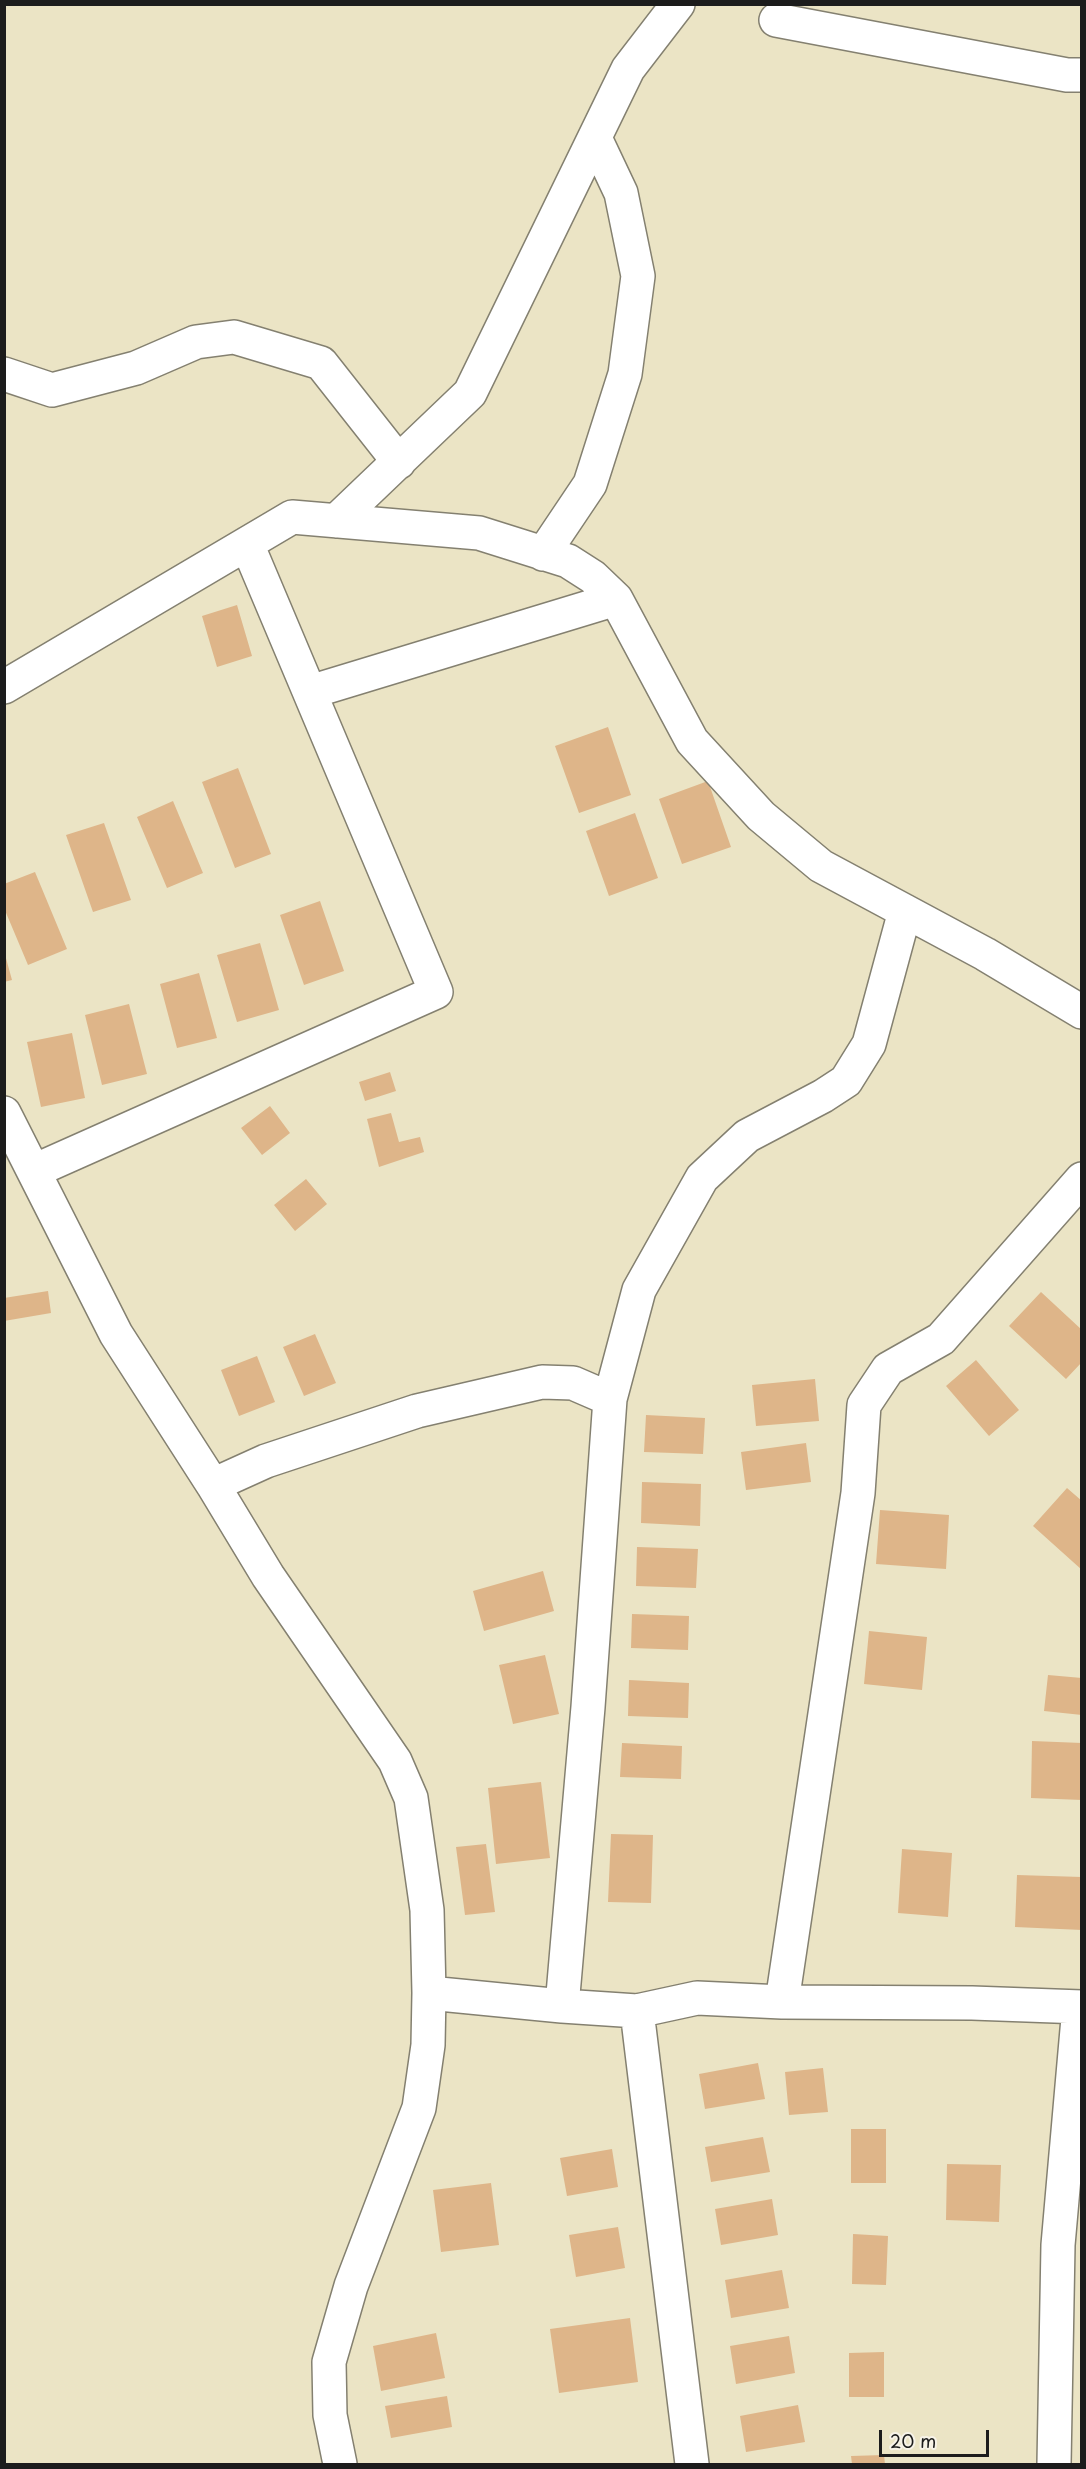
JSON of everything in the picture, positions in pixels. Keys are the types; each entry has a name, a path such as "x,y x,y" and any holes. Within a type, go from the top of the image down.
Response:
{"street":[{"path":"336,521 470,393 628,69 678,4"},
{"path":"776,20 1067,75 1082,75"},
{"path":"543,554 590,484 625,374 638,276 621,193 595,138"},
{"path":"4,374 52,390 136,368 196,342 234,338 321,363 399,462"},
{"path":"4,687 292,518 479,533 568,561 593,577 616,599 692,741 753,808 821,866 985,954 1082,1012"},
{"path":"34,1171 436,992 247,544"},
{"path":"310,692 616,599"},
{"path":"562,2006 588,1707 610,1399 639,1290 702,1178 747,1136 823,1096 846,1081 869,1044 905,911"},
{"path":"4,1113 116,1334 213,1485 268,1576 395,1761 411,1798 427,1911 428,2045 419,2108 351,2286 329,2362 330,2415 340,2464"},
{"path":"782,2002 858,1493 864,1405 888,1369 941,1339 1082,1179"},
{"path":"213,1485 266,1461 417,1411 542,1382 573,1383 610,1399"},
{"path":"429,1993 638,2011 697,1998 782,2002 972,2003 1080,2007 1058,2245 1054,2464"},
{"path":"638,2011 692,2464"}],"building":[{"path":"237,605 252,656 217,667 202,616"},
{"path":"608,727 631,795 579,813 555,746"},
{"path":"238,768 271,854 235,868 202,782"},
{"path":"708,781 731,847 682,864 659,799"},
{"path":"173,801 203,873 167,888 137,817"},
{"path":"635,813 658,878 609,896 586,831"},
{"path":"104,823 131,900 93,912 66,835"},
{"path":"35,872 67,949 28,965 4,908 4,884"},
{"path":"320,901 344,971 304,985 280,915"},
{"path":"260,943 279,1010 237,1022 217,955"},
{"path":"4,951 12,980 4,982"},
{"path":"199,973 217,1038 177,1048 160,984"},
{"path":"129,1004 147,1074 102,1085 85,1015"},
{"path":"72,1033 85,1098 41,1107 27,1042"},
{"path":"390,1072 396,1091 365,1101 359,1082"},
{"path":"270,1106 290,1133 262,1155 241,1128"},
{"path":"391,1113 399,1142 420,1137 424,1152 379,1167 367,1119"},
{"path":"306,1179 327,1204 295,1231 274,1205"},
{"path":"48,1291 51,1313 4,1321 4,1298"},
{"path":"1041,1292 1082,1330 1082,1362 1066,1379 1009,1326"},
{"path":"315,1334 336,1383 304,1396 283,1347"},
{"path":"257,1356 275,1402 239,1416 221,1370"},
{"path":"976,1360 1019,1410 989,1436 946,1386"},
{"path":"815,1379 819,1421 756,1426 752,1385"},
{"path":"646,1415 705,1418 703,1454 644,1452"},
{"path":"806,1443 811,1482 746,1490 741,1452"},
{"path":"642,1482 701,1484 700,1526 641,1523"},
{"path":"1067,1488 1082,1501 1082,1570 1033,1526"},
{"path":"880,1510 949,1515 946,1569 876,1564"},
{"path":"637,1547 698,1549 696,1588 636,1586"},
{"path":"543,1571 554,1611 484,1631 473,1591"},
{"path":"632,1614 689,1616 688,1650 631,1648"},
{"path":"869,1631 927,1637 922,1690 864,1684"},
{"path":"545,1655 559,1714 513,1724 499,1665"},
{"path":"1048,1675 1082,1678 1082,1715 1044,1711"},
{"path":"629,1680 689,1683 688,1718 628,1716"},
{"path":"1032,1741 1082,1743 1082,1800 1031,1798"},
{"path":"622,1743 682,1746 681,1779 620,1777"},
{"path":"541,1782 550,1858 496,1864 488,1788"},
{"path":"611,1834 653,1835 651,1903 608,1902"},
{"path":"486,1844 495,1912 465,1915 456,1847"},
{"path":"902,1849 952,1853 948,1917 898,1913"},
{"path":"1017,1875 1082,1877 1082,1930 1015,1927"},
{"path":"758,2063 765,2099 705,2109 699,2074"},
{"path":"823,2068 828,2112 789,2115 785,2072"},
{"path":"851,2129 886,2129 886,2183 851,2183"},
{"path":"763,2137 770,2172 711,2182 705,2147"},
{"path":"612,2149 618,2187 567,2196 560,2158"},
{"path":"947,2164 1001,2165 999,2222 946,2220"},
{"path":"491,2183 499,2245 441,2252 433,2190"},
{"path":"772,2199 778,2235 721,2245 715,2209"},
{"path":"618,2227 625,2268 576,2277 569,2235"},
{"path":"853,2234 888,2236 886,2285 852,2284"},
{"path":"782,2270 789,2308 731,2318 725,2280"},
{"path":"630,2318 638,2382 559,2393 550,2329"},
{"path":"436,2333 445,2378 381,2391 373,2346"},
{"path":"789,2336 795,2373 736,2384 730,2346"},
{"path":"884,2352 884,2397 849,2397 849,2353"},
{"path":"447,2396 452,2427 391,2438 385,2406"},
{"path":"798,2405 805,2442 746,2452 740,2416"},
{"path":"884,2455 885,2464 852,2464 851,2456"}]}
